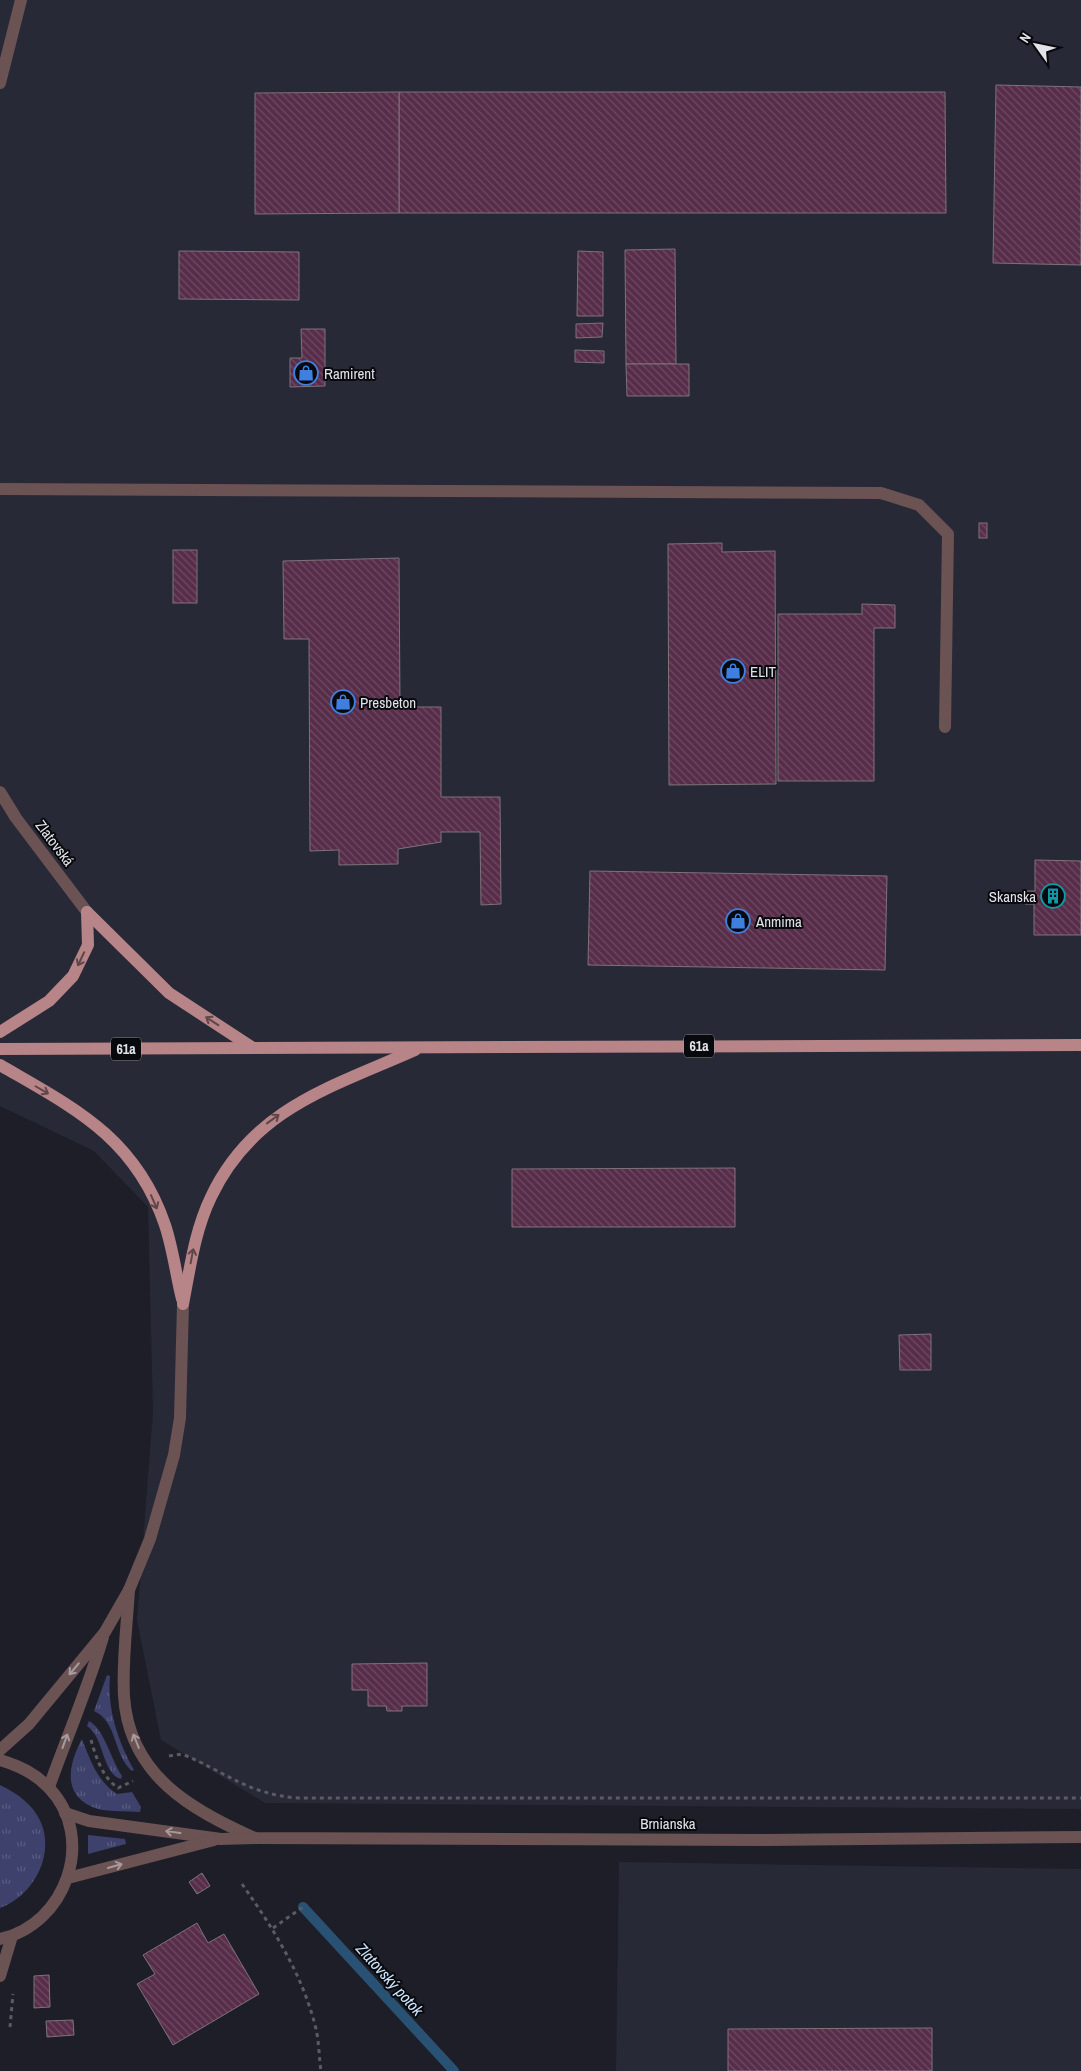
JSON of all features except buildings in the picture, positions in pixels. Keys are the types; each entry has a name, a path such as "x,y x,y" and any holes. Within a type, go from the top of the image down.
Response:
{"main road":[{"path":"0,1032 49,1001 73,976 88,945 87,912"},
{"path":"87,912 169,993 253,1048"},
{"name":"61a","path":"0,1049 1081,1045"},
{"path":"183,1304 195,1244 210,1197 237,1152 271,1120 310,1096 421,1048"},
{"path":"0,1065 79,1111 117,1143 146,1184 164,1225 183,1304"}],"street":[{"path":"0,83 20,0"},
{"path":"0,489 882,493 920,505 948,534 945,727"},
{"name":"Zlatovská","path":"0,792 16,818 87,912"},
{"path":"0,1750 29,1724 105,1632 129,1590 150,1540 174,1456 182,1378 183,1304"},
{"path":"129,1590 124,1697 137,1747 162,1782 182,1799 204,1814 255,1838"},
{"path":"49,1787 77,1708 89,1684 105,1632"},
{"path":"0,1760 22,1767 49,1787 65,1813 72,1841 72,1856 68,1878 60,1897 47,1913 31,1926 6,1938 0,1976"},
{"path":"65,1813 105,1823 221,1839"},
{"name":"Brnianska","path":"221,1839 764,1840 1081,1837"},
{"path":"68,1878 221,1839"}],"path":[{"path":"88,1736 110,1782 118,1788 132,1782"},
{"path":"182,1754 257,1791 298,1798 1081,1798"},
{"path":"242,1884 273,1928 302,1989 316,2029 321,2071"},
{"path":"273,1928 303,1907"},
{"path":"10,2027 14,1992"}],"shaded area":[{"path":"0,0 1081,0 1081,1809 265,1803 161,1740 137,1620 153,1412 148,1207 94,1151 0,1106"},
{"path":"619,1862 1081,1869 1081,2071 616,2071"}],"green space":[{"path":"107,1675 110,1676 112,1713 123,1748 134,1770 132,1771 121,1756 107,1723 102,1716 94,1711"},
{"path":"89,1721 95,1725 104,1738 122,1776 121,1779 115,1776 106,1763 97,1738 87,1726"},
{"path":"82,1739 100,1777 117,1794 132,1792 141,1807 140,1812 98,1809 86,1804 78,1797 73,1788 71,1769 73,1759"},
{"path":"0,1785 17,1794 31,1807 40,1821 45,1836 45,1851 35,1879 14,1901 0,1908"},
{"path":"88,1835 125,1839 126,1844 88,1854"}],"waterway":[{"name":"Zlatovský potok","path":"303,1907 454,2071"}],"place":[{"name":"Ramirent","path":"306,373"},
{"name":"ELIT","path":"733,671"},
{"name":"Presbeton","path":"343,702"},
{"name":"Skanska","path":"1053,896"},
{"name":"Anmima","path":"738,921"}]}
